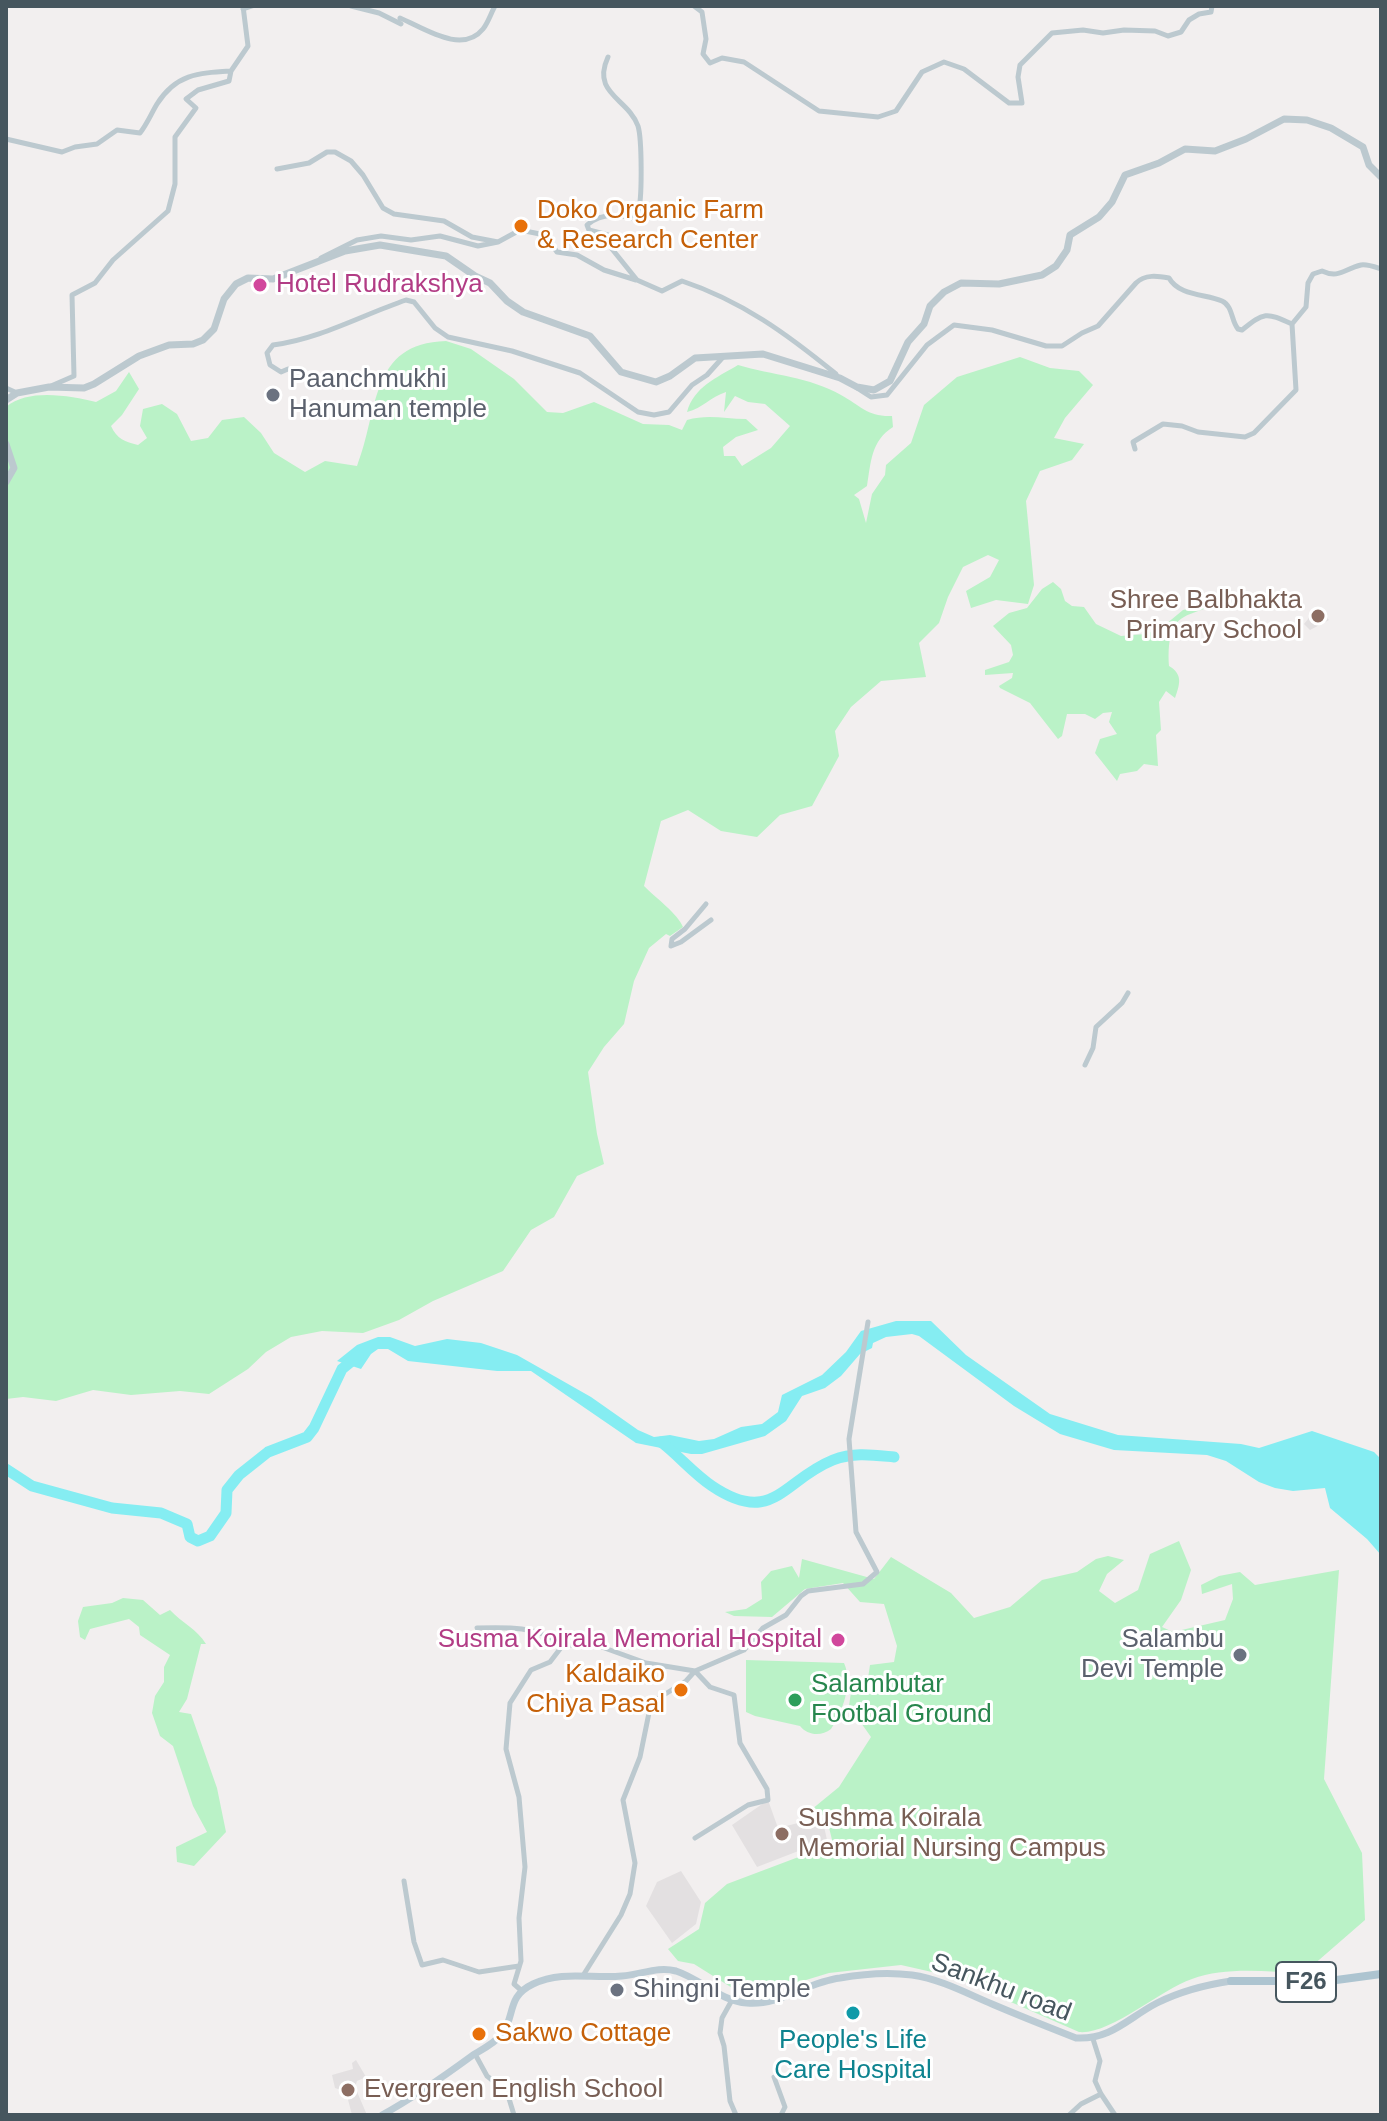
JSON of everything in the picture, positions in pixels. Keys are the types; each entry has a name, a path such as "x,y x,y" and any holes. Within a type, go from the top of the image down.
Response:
{"main road":[{"name":"Sankhu road","path":"522,1991 553,1978 584,1974 626,1976 668,1970 688,1976 732,2000 763,2003 818,1982 912,1975 950,1986 1076,2038 1093,2039 1187,1990 1231,1981"},
{"name":"F26","path":"1231,1981 1329,1981 1381,1974"},
{"path":"382,2115 430,2087 502,2033 514,1999 522,1991"}],"street":[{"path":"49,387 74,376 72,295 95,283 113,260 168,211 175,184 175,137 196,108 186,99 198,90 229,81 231,71 248,46 243,7 252,6"},
{"path":"351,6 379,13 456,42 471,40 483,29 495,6"},
{"path":"694,6 702,12 706,39 703,54 710,63 722,58 744,62 819,111 878,117 896,111 922,72 944,62 964,69 1009,103 1022,103 1018,77 1020,65 1052,33 1124,30 1155,31 1168,36 1181,32 1189,20 1199,14 1211,12 1212,6"},
{"path":"608,57 602,70 604,85 637,124 640,143 639,210 631,218 618,214 594,219 587,225 589,230 608,235 612,249 637,280"},
{"path":"6,139 62,152 97,144 117,130 140,133 175,82 200,73 231,71"},
{"path":"857,387 874,390 890,381 908,342 924,324 930,306 944,292 961,283 999,284 1042,275 1056,266 1067,250 1070,235 1099,217 1112,202 1125,175 1159,163 1185,149 1215,151 1284,119 1307,120 1331,128 1363,147 1369,165 1381,177"},
{"path":"277,169 309,163 327,152 335,152 351,161 363,175 383,208 394,214 444,221 472,237 498,242"},
{"path":"310,265 333,250 357,240 381,236 411,240 440,236 478,246 498,242 520,230 545,235 557,252 577,255 604,270 662,291 682,281 745,307 796,342 840,378"},
{"path":"6,400 17,393 49,387 84,388 139,356 169,345 193,344 203,340 214,329 224,299 236,284 248,278 273,279 345,251 380,245 446,256 490,283 523,312 590,336 621,372 656,382 695,358 763,354 840,378 871,397 887,395 927,345 954,325 992,330 1046,346 1062,346 1098,326 1141,278 1150,276 1169,278 1173,285 1182,289 1220,300 1230,311 1238,329 1242,330 1259,316 1267,314 1292,324"},
{"path":"1135,449 1133,442 1163,424 1235,437 1254,433 1296,390 1292,324 1306,307 1308,283 1313,274 1322,271 1332,276 1339,275 1363,264 1381,269"},
{"path":"288,369 281,372 270,365 267,353 273,345 309,339 406,300 414,302 435,328 448,337 512,351 580,373 638,412 654,415 669,412 724,355"},
{"path":"6,388 17,393"},
{"path":"6,444 14,468 6,482"},
{"path":"706,904 672,939 671,946 711,920"},
{"path":"1085,1065 1093,1048 1096,1027 1122,1003 1128,993"},
{"path":"584,1974 621,1915 630,1894 635,1863 623,1800 640,1757 649,1708 655,1699 686,1681 695,1671 744,1650 763,1628 786,1615 808,1591 853,1586 876,1575 876,1566 856,1532 849,1449 853,1402 868,1322"},
{"path":"477,1628 544,1633 563,1645 599,1646 646,1663 695,1671 710,1687 734,1695 740,1743 767,1789 768,1800 748,1805 695,1838"},
{"path":"522,1991 514,1984 522,1952 519,1918 525,1867 519,1797 506,1749 510,1703 531,1670 550,1662 563,1645"},
{"path":"404,1881 414,1942 422,1965 443,1960 479,1972 519,1966"},
{"path":"732,2000 722,2018 720,2033 727,2062 730,2101 736,2115"},
{"path":"1093,2039 1100,2061 1095,2081 1115,2115"},
{"path":"475,2054 487,2076 507,2092 514,2115"},
{"path":"774,2077 785,2107 781,2115"},
{"path":"1069,2115 1081,2104 1101,2094"}],"shaded area":[{"name":"Shree Balbhakta Primary School","path":"1317,608 1329,620 1310,630 1304,624"},
{"name":"Sushma Koirala Memorial Nursing Campus","path":"768,1800 778,1828 822,1817 827,1840 757,1867 732,1825"},
{"path":"681,1871 701,1902 696,1924 672,1943 646,1906 657,1882"},
{"name":"Evergreen English School","path":"356,2060 366,2077 357,2081 355,2087 367,2115 352,2115 346,2092 335,2088 332,2075 353,2069 352,2063"}],"green space":[{"path":"446,341 471,349 514,379 547,412 563,413 594,402 643,424 669,425 682,430 687,420 695,418 746,419 758,430 736,437 723,447 724,456 735,456 742,466 771,448 790,426 765,404 748,402 735,396 724,412 726,392 687,412 700,390 738,365 817,384 871,413 892,416 893,427 880,439 873,453 867,486 854,495 859,499 866,523 872,494 885,475 886,465 911,443 924,405 957,377 1020,357 1050,368 1079,371 1093,385 1065,418 1054,438 1084,444 1072,460 1040,471 1026,501 1034,585 1028,604 996,600 971,608 966,591 990,577 999,560 988,555 963,567 939,623 919,643 926,677 881,681 851,707 835,731 839,756 812,806 780,815 757,837 721,831 688,810 661,821 644,886 672,911 683,927 670,936 666,934 649,948 634,981 624,1024 588,1072 604,1164 577,1176 554,1217 531,1230 503,1271 433,1301 399,1320 363,1333 322,1331 291,1337 209,1394 180,1391 131,1395 93,1390 56,1401 23,1397 6,1399 6,407 15,401 38,395 96,402 116,391 129,372 139,389 111,426 125,441 138,445 147,438 140,426 143,409 162,404 177,414 191,441 208,438 222,420 244,417 261,433 274,453 305,472 325,461 357,466 381,384 390,367 403,354 421,345"},
{"path":"1053,582 1061,589 1065,601 1072,606 1084,607 1096,624 1121,636 1160,629 1183,610 1209,606 1184,617 1172,632 1169,666 1177,672 1179,684 1175,698 1166,691 1159,702 1161,730 1156,735 1158,766 1144,764 1137,771 1120,774 1117,781 1095,753 1100,739 1117,734 1109,722 1112,712 1103,713 1095,719 1085,714 1067,714 1062,736 1058,739 1030,703 1000,688 1012,678 1013,673 985,675 985,670 1009,662 1013,655 1011,645 993,626 1009,613 1027,608 1042,589"},
{"path":"1179,1541 1191,1570 1181,1600 1162,1627 1173,1632 1225,1620 1233,1599 1232,1584 1202,1594 1201,1585 1219,1576 1240,1572 1255,1585 1339,1570 1324,1779 1362,1853 1365,1920 1304,1973 1247,1971 1205,1975 1179,1985 1105,2027 1079,2032 954,1977 901,1965 829,1973 770,1991 749,1992 737,1991 694,1964 678,1961 668,1949 699,1929 705,1903 727,1884 833,1844 826,1815 806,1814 839,1787 871,1737 849,1706 852,1685 868,1678 870,1665 894,1662 897,1646 884,1604 860,1602 843,1583 805,1589 772,1617 734,1616 725,1612 746,1609 762,1599 761,1582 771,1571 792,1566 799,1578 802,1559 874,1579 891,1557 951,1593 974,1618 1010,1607 1042,1580 1077,1572 1096,1559 1108,1556 1124,1560 1107,1574 1099,1591 1115,1603 1138,1590 1150,1554"},
{"path":"123,1598 143,1600 160,1615 170,1610 206,1644 201,1644 187,1699 179,1712 191,1714 217,1788 226,1832 194,1866 177,1862 176,1847 207,1832 193,1806 173,1746 160,1736 152,1713 170,1655 140,1635 139,1627 129,1619 90,1629 85,1640 80,1637 78,1621 83,1607 112,1603"},
{"name":"Salambutar Footbal Ground","path":"746,1660 844,1663 847,1671 845,1697 831,1729 814,1734 800,1726 746,1712"}],"water":[{"path":"896,1321 931,1321 966,1355 1050,1414 1118,1435 1259,1448 1312,1431 1374,1452 1381,1459 1381,1555 1330,1508 1325,1488 1293,1491 1275,1488 1259,1482 1226,1461 1207,1455 1114,1450 1060,1434 1014,1406 919,1336 912,1334 886,1337 873,1343 872,1348 860,1354 841,1376 825,1388 802,1396 786,1421 765,1436 702,1454 636,1443 531,1371 497,1371 408,1361 388,1349 378,1349 371,1354 361,1369 337,1361 357,1345 378,1337 390,1337 415,1346 447,1339 481,1343 517,1355 591,1397 638,1430 654,1437 670,1435 699,1441 714,1439 741,1427 762,1424 778,1412 782,1395 822,1375 846,1352 861,1331"}],"waterway":[{"path":"6,1469 32,1486 112,1508 161,1513 187,1524 190,1537 198,1541 210,1536 226,1513 227,1490 239,1475 268,1452 307,1437 342,1369 358,1356"},
{"path":"661,1442 712,1486 750,1502 777,1496 816,1469 841,1457 894,1457"}],"place":[{"name":"Doko Organic Farm & Research Center","path":"521,226"},
{"name":"Hotel Rudrakshya","path":"260,285"},
{"name":"Paanchmukhi Hanuman temple","path":"273,395"},
{"name":"Shree Balbhakta Primary School","path":"1318,616"},
{"name":"Susma Koirala Memorial Hospital","path":"838,1640"},
{"name":"Salambu Devi Temple","path":"1240,1655"},
{"name":"Kaldaiko Chiya Pasal","path":"681,1690"},
{"name":"Salambutar Footbal Ground","path":"795,1700"},
{"name":"Sushma Koirala Memorial Nursing Campus","path":"782,1834"},
{"name":"Shingni Temple","path":"617,1990"},
{"name":"People's Life Care Hospital","path":"853,2013"},
{"name":"Sakwo Cottage","path":"479,2034"},
{"name":"Evergreen English School","path":"348,2090"}]}
